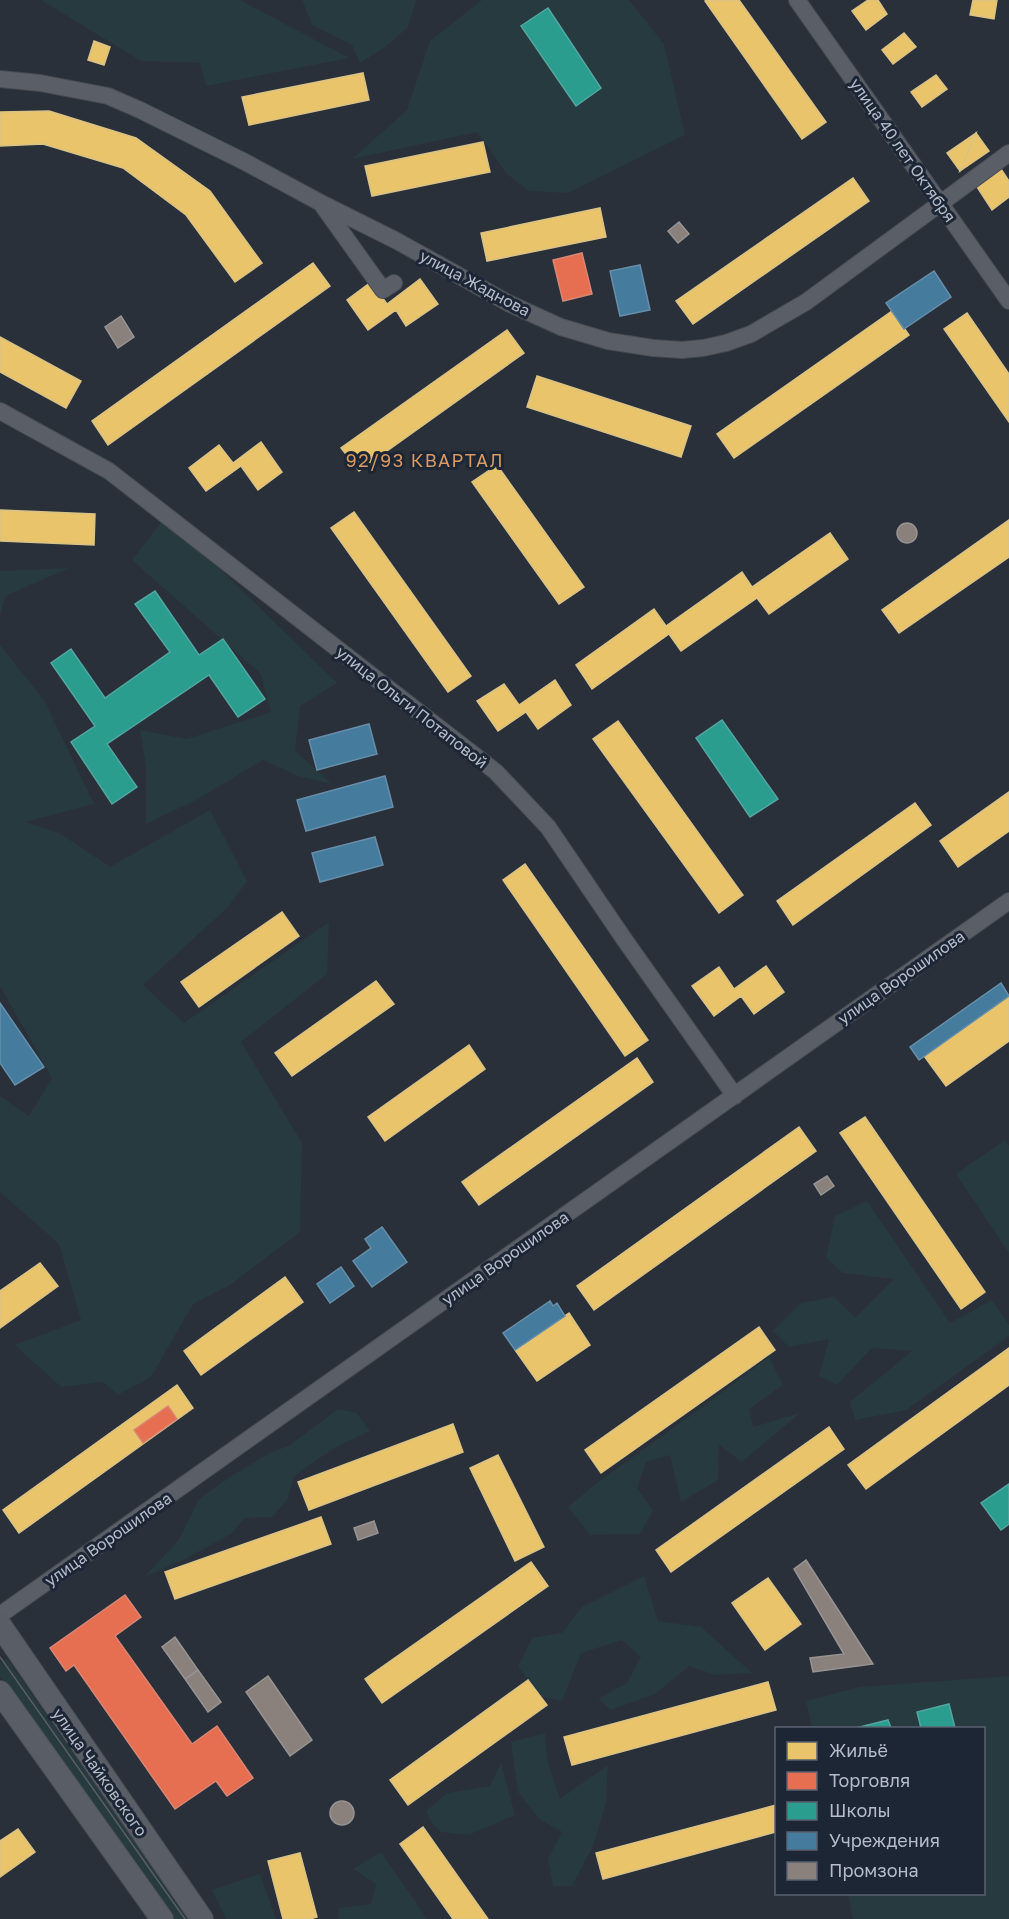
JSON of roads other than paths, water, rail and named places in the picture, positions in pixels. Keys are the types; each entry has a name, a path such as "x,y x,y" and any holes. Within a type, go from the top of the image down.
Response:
{"main road":[{"name":"улица Чайковского","path":"0,1625 202,1919"},
{"path":"0,1692 162,1919"}],"street":[{"name":"улица 40 лет Октября","path":"796,0 1009,301"},
{"name":"улица Жаднова","path":"0,79 40,82 108,96 245,162 397,241 508,303 561,327 608,341 682,350 726,343 751,334 806,302 1009,153"},
{"path":"321,203 383,290 394,283"},
{"name":"улица Ольги Потаповой","path":"0,411 109,471 496,772 548,827 735,1096"},
{"name":"улица Ворошилова","path":"0,1615 1009,901"}],"tram line":[{"path":"0,1657 185,1919"}],"district":[{"name":"92/93 КВАРТАЛ","path":"425,461"}]}
